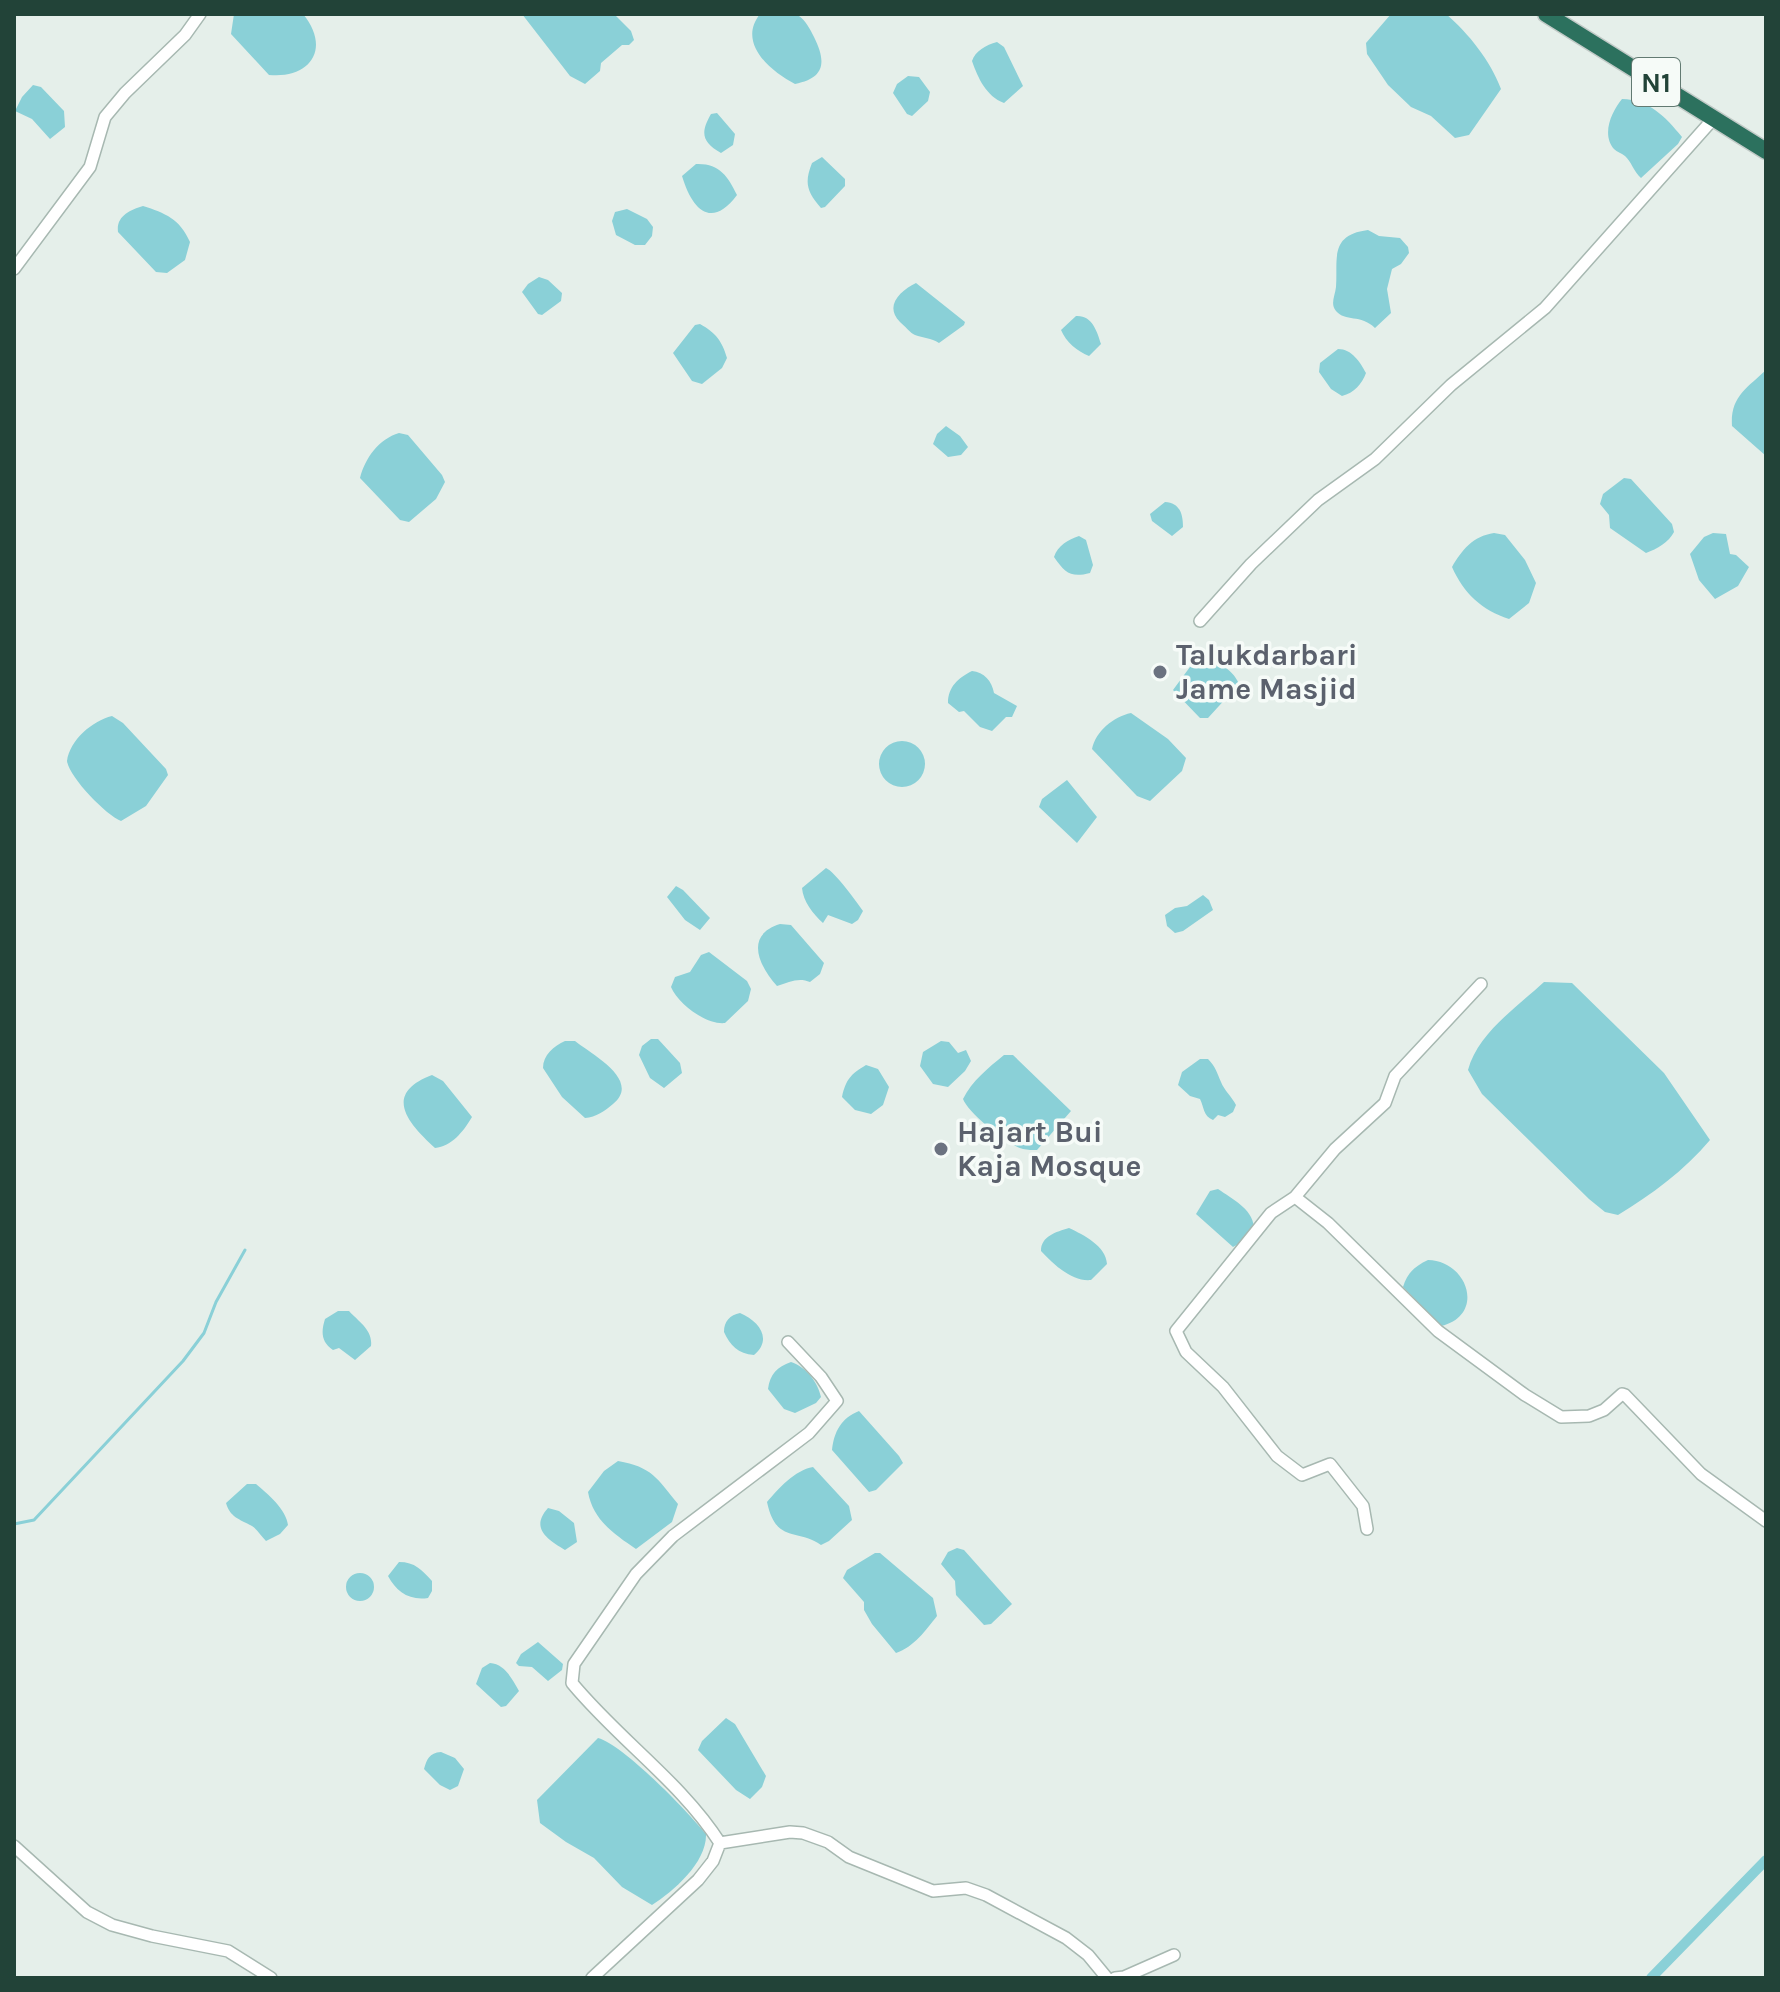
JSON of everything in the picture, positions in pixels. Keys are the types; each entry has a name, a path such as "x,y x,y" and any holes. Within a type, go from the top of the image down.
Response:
{"highway":[{"name":"N1","path":"1546,14 1766,151"}],"street":[{"path":"14,269 90,167 105,117 125,93 185,35 200,14"},
{"path":"1200,621 1251,564 1318,500 1375,459 1451,385 1545,308 1714,118"},
{"path":"1367,1529 1363,1506 1330,1464 1302,1475 1277,1456 1223,1387 1186,1352 1176,1331 1271,1213 1295,1197 1335,1149 1385,1103 1395,1076 1481,984"},
{"path":"1295,1197 1328,1223 1438,1331 1525,1395 1561,1417 1589,1416 1625,1395 1701,1474 1766,1521"},
{"path":"720,1843 705,1819 596,1712 572,1683 574,1664 636,1574 673,1536 809,1433 837,1401 821,1377 788,1342"},
{"path":"720,1843 790,1832 803,1833 828,1842 849,1857 933,1891 966,1888 986,1895 1066,1938 1088,1955 1107,1978"},
{"path":"592,1978 698,1880 713,1861 720,1843"},
{"path":"14,1846 87,1912 112,1925 228,1951 271,1978"},
{"path":"1115,1978 1174,1955"}],"water":[{"path":"234,14 303,14 315,38 316,49 312,59 296,72 269,75 231,34"},
{"path":"522,14 614,14 631,31 634,40 629,45 622,45 601,63 600,71 585,84 570,76"},
{"path":"760,14 791,14 804,20 820,54 821,67 813,78 795,84 767,64 754,45 752,35"},
{"path":"1391,14 1446,14 1485,58 1501,89 1469,135 1455,138 1431,116 1411,107 1388,85 1367,54 1366,43"},
{"path":"997,42 1004,47 1023,86 1004,103 988,91 972,61 982,49"},
{"path":"908,76 919,77 930,92 928,101 912,116 907,114 893,93 897,84"},
{"path":"33,85 41,87 64,111 65,127 50,139 32,119 15,111"},
{"path":"1622,99 1640,102 1656,110 1682,137 1641,178 1627,158 1614,149 1608,137 1612,116"},
{"path":"717,113 735,134 733,145 721,153 710,145 704,132 711,114"},
{"path":"822,157 845,179 845,186 821,208 810,192 808,176 812,163"},
{"path":"696,164 717,168 730,182 737,195 728,206 711,213 697,206 682,176"},
{"path":"143,206 171,218 182,228 190,242 185,260 167,273 156,272 118,232 122,218"},
{"path":"627,209 647,219 653,227 652,236 645,245 635,245 616,235 612,221 615,212"},
{"path":"1368,230 1379,236 1400,238 1409,253 1401,264 1392,269 1387,289 1391,313 1375,328 1364,321 1340,314 1333,303 1341,243 1347,237"},
{"path":"539,277 548,280 562,293 561,301 542,315 522,292"},
{"path":"916,283 965,322 939,343 913,334 895,316 896,300 904,290"},
{"path":"1076,316 1090,321 1101,344 1089,356 1072,346 1061,330"},
{"path":"700,324 718,338 727,358 722,368 702,384 692,381 673,353 695,325"},
{"path":"1338,349 1351,354 1366,373 1357,388 1342,396 1331,389 1319,372 1320,363"},
{"path":"1766,370 1766,456 1732,426 1732,416 1737,400"},
{"path":"946,426 960,436 968,447 961,455 948,457 933,444 937,434"},
{"path":"399,433 408,435 445,482 436,499 409,522 400,520 360,478 374,450"},
{"path":"1624,478 1631,479 1672,524 1674,532 1669,539 1646,553 1610,528 1609,515 1600,504 1603,494"},
{"path":"1165,502 1177,507 1182,518 1183,527 1172,536 1152,521 1150,514"},
{"path":"1494,533 1505,535 1525,560 1536,583 1529,603 1509,619 1475,600 1452,567 1469,545 1480,537"},
{"path":"1713,533 1726,534 1730,554 1736,555 1749,567 1738,586 1715,599 1699,580 1690,554 1704,537"},
{"path":"1079,536 1086,540 1093,565 1090,573 1078,575 1065,570 1054,557 1058,549"},
{"path":"1201,652 1227,669 1239,684 1208,718 1200,718 1173,690"},
{"path":"972,671 987,678 994,693 1017,706 1012,717 1006,717 992,731 980,727 964,711 959,712 948,703 955,684"},
{"path":"1131,713 1168,739 1186,758 1182,771 1150,801 1137,796 1092,749 1097,736 1106,726"},
{"path":"112,716 123,723 166,769 168,775 146,806 121,821 89,795 67,761 72,746 83,732"},
{"path":"902,741 918,748 925,764 918,780 902,787 886,780 879,764 886,748"},
{"path":"1067,780 1097,817 1077,843 1039,807 1042,799"},
{"path":"826,868 863,911 852,924 828,915 823,923 806,902 802,888"},
{"path":"676,886 710,918 700,930 685,920 667,897"},
{"path":"1203,895 1213,910 1183,931 1175,933 1167,926 1165,915"},
{"path":"780,924 791,925 824,963 820,974 810,982 798,980 777,986 765,969 758,943 769,929"},
{"path":"709,952 747,981 751,989 748,1001 725,1023 710,1021 694,1012 671,987 675,977 690,972 701,955"},
{"path":"1544,982 1572,983 1664,1073 1710,1140 1667,1181 1618,1215 1605,1212 1589,1199 1482,1094 1468,1070 1489,1032"},
{"path":"651,1039 658,1039 680,1063 682,1073 664,1088 650,1078 639,1055 642,1046"},
{"path":"565,1041 575,1041 602,1060 622,1086 613,1104 597,1115 585,1118 562,1097 543,1068 550,1052"},
{"path":"941,1041 949,1042 958,1053 966,1050 971,1061 948,1087 933,1084 920,1066 923,1052"},
{"path":"1004,1055 1013,1055 1071,1111 1037,1150 1017,1147 999,1136 980,1120 963,1099 986,1070"},
{"path":"1200,1059 1211,1062 1236,1105 1233,1112 1225,1117 1218,1115 1213,1120 1210,1118 1200,1099 1190,1096 1178,1085 1182,1072"},
{"path":"866,1065 878,1069 889,1087 883,1105 871,1114 855,1110 842,1097 850,1078"},
{"path":"432,1075 443,1081 472,1117 456,1137 435,1148 409,1119 404,1100 408,1091"},
{"path":"1218,1189 1250,1214 1254,1227 1244,1241 1233,1247 1196,1214 1210,1191"},
{"path":"1069,1228 1093,1242 1106,1258 1107,1264 1091,1280 1070,1275 1041,1251 1046,1238"},
{"path":"1428,1260 1453,1269 1462,1278 1466,1289 1464,1311 1455,1320 1441,1326 1403,1287 1412,1270"},
{"path":"338,1311 349,1311 370,1335 371,1346 355,1360 339,1348 333,1350 324,1340 325,1319"},
{"path":"740,1313 758,1326 763,1337 760,1349 754,1355 735,1348 724,1332 728,1319"},
{"path":"791,1362 802,1367 810,1376 821,1397 816,1403 795,1413 784,1409 768,1389 775,1372"},
{"path":"859,1411 903,1463 876,1490 869,1492 832,1450 840,1426"},
{"path":"618,1461 653,1475 678,1504 672,1522 636,1549 612,1532 600,1518 588,1492 604,1471"},
{"path":"813,1467 849,1506 852,1520 821,1545 782,1530 771,1515 767,1502 793,1476"},
{"path":"247,1484 256,1484 266,1492 287,1519 288,1525 280,1534 266,1541 254,1527 233,1515 226,1503"},
{"path":"548,1508 559,1511 574,1523 577,1542 565,1550 543,1532 541,1521"},
{"path":"957,1548 964,1550 1012,1604 991,1624 984,1625 956,1595 955,1581 941,1564 948,1552"},
{"path":"880,1553 933,1598 937,1616 914,1642 896,1653 872,1624 864,1610 864,1602 843,1578 847,1570"},
{"path":"399,1562 414,1565 432,1581 428,1598 409,1596 395,1586 388,1576"},
{"path":"360,1573 370,1577 374,1587 370,1597 360,1601 350,1597 346,1587 350,1577"},
{"path":"538,1642 563,1664 562,1670 548,1681 532,1667 516,1663 521,1654"},
{"path":"490,1663 504,1669 519,1691 506,1706 501,1707 476,1684 482,1668"},
{"path":"726,1718 735,1724 766,1776 762,1787 750,1799 736,1790 698,1750 702,1741"},
{"path":"598,1738 639,1765 706,1834 701,1855 688,1875 652,1905 622,1887 594,1858 540,1823 537,1800"},
{"path":"441,1752 455,1758 464,1769 458,1786 450,1790 424,1769 429,1757"}],"waterway":[{"path":"14,1524 34,1520 183,1361 204,1333 216,1302 245,1250"},
{"path":"1651,1978 1766,1860"}],"place":[{"name":"Talukdarbari Jame Masjid","path":"1160,672"},
{"name":"Hajart Bui Kaja Mosque","path":"941,1149"}]}
